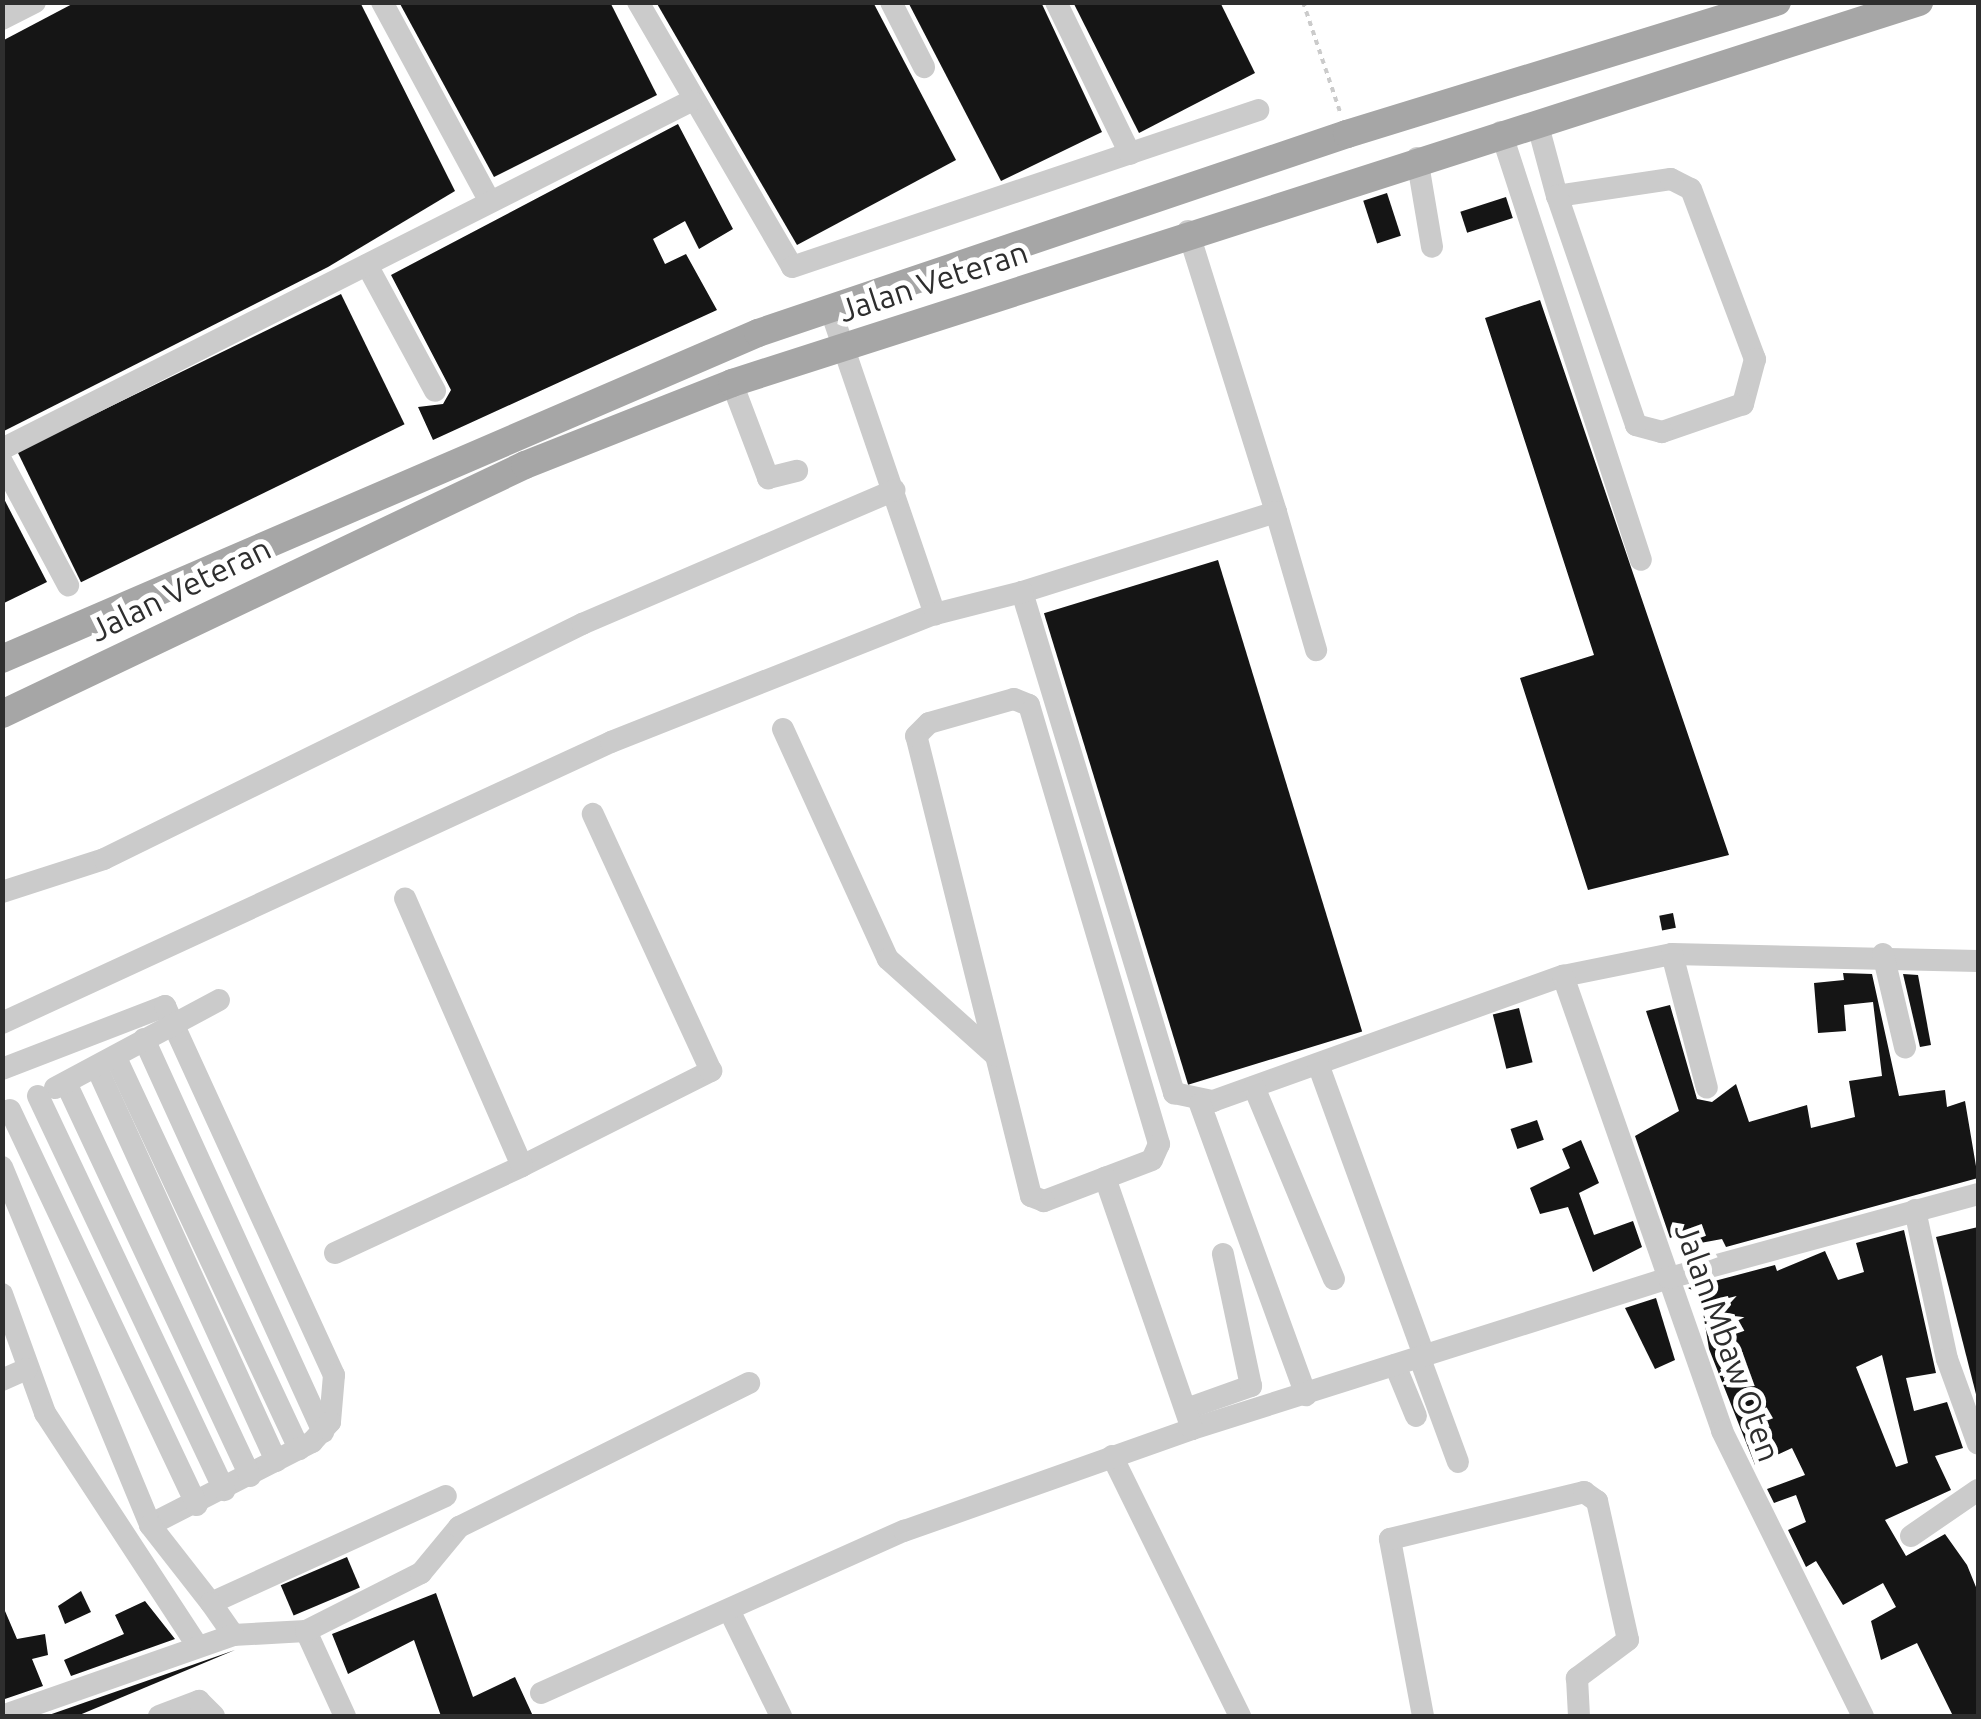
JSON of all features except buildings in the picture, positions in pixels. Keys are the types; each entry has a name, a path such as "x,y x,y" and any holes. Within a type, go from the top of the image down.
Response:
{"main road":[{"name":"Jalan Veteran","path":"2,659 512,432 830,308 1348,134 1777,2"},
{"name":"Jalan Veteran","path":"2,714 525,466 732,382 1188,231 1920,2"},
{"path":"1704,24 1719,64"}],"street":[{"path":"2,19 35,2"},
{"path":"382,2 490,202"},
{"path":"638,2 691,100 792,268 1258,110"},
{"path":"891,2 924,67"},
{"path":"1056,2 1130,154"},
{"path":"2,450 691,100"},
{"path":"1537,122 1557,196 1636,425 1662,432 1743,404 1755,359 1691,189 1671,178 1557,196"},
{"path":"1501,132 1641,560"},
{"path":"1417,158 1432,248"},
{"path":"1188,231 1316,650"},
{"path":"367,265 435,392"},
{"path":"830,308 935,614"},
{"path":"732,382 768,478 797,471"},
{"path":"2,462 68,586"},
{"path":"2,892 104,859 582,624 894,490"},
{"path":"2,1023 611,742 935,614 1022,592 1276,512"},
{"path":"1022,592 1168,1084 1203,1113 1306,1395"},
{"path":"1021,698 1159,1144 1152,1160 1044,1201 1031,1196 995,1055 916,736 930,723 1021,698"},
{"path":"784,729 888,960 995,1055"},
{"path":"335,1253 712,1071 593,814"},
{"path":"405,898 522,1166"},
{"path":"1203,1113 1254,1088 1321,1074 1563,976 1672,954 1978,961"},
{"path":"1672,954 1708,1088"},
{"path":"1884,961 1905,1047"},
{"name":"Jalan Mbaw Oten","path":"1563,976 1746,1486 1864,1716"},
{"path":"197,1504 6,1112 106,1063 219,1000"},
{"path":"2,1068 156,1004 174,1022 334,1375 323,1432 224,1490 150,1525"},
{"path":"144,1039 323,1432"},
{"path":"106,1063 299,1449"},
{"path":"106,1063 276,1461"},
{"path":"1321,1074 1458,1462"},
{"path":"66,1083 250,1476"},
{"path":"1254,1088 1334,1279"},
{"path":"38,1096 224,1490"},
{"path":"2,1167 150,1525 212,1603 232,1635"},
{"path":"1104,1178 1190,1419"},
{"path":"1190,1419 1306,1395 1669,1278 1978,1194"},
{"path":"1915,1210 1948,1360 1978,1444"},
{"path":"540,1693 730,1612 904,1531 1112,1456 1251,1386 1223,1254"},
{"path":"2,1294 46,1413 197,1645"},
{"path":"1395,1365 1416,1416"},
{"path":"2,1380 27,1369"},
{"path":"2,1716 232,1635 306,1631 421,1573 460,1527 749,1383"},
{"path":"1112,1456 1240,1716"},
{"path":"1912,1536 1978,1490"},
{"path":"1422,1716 1390,1539 1584,1492 1597,1500 1628,1640 1576,1678 1579,1716"},
{"path":"212,1603 446,1496"},
{"path":"730,1612 781,1716"},
{"path":"306,1631 345,1716"},
{"path":"159,1716 199,1701 214,1716"}],"path":[{"path":"1303,2 1348,134"}]}
